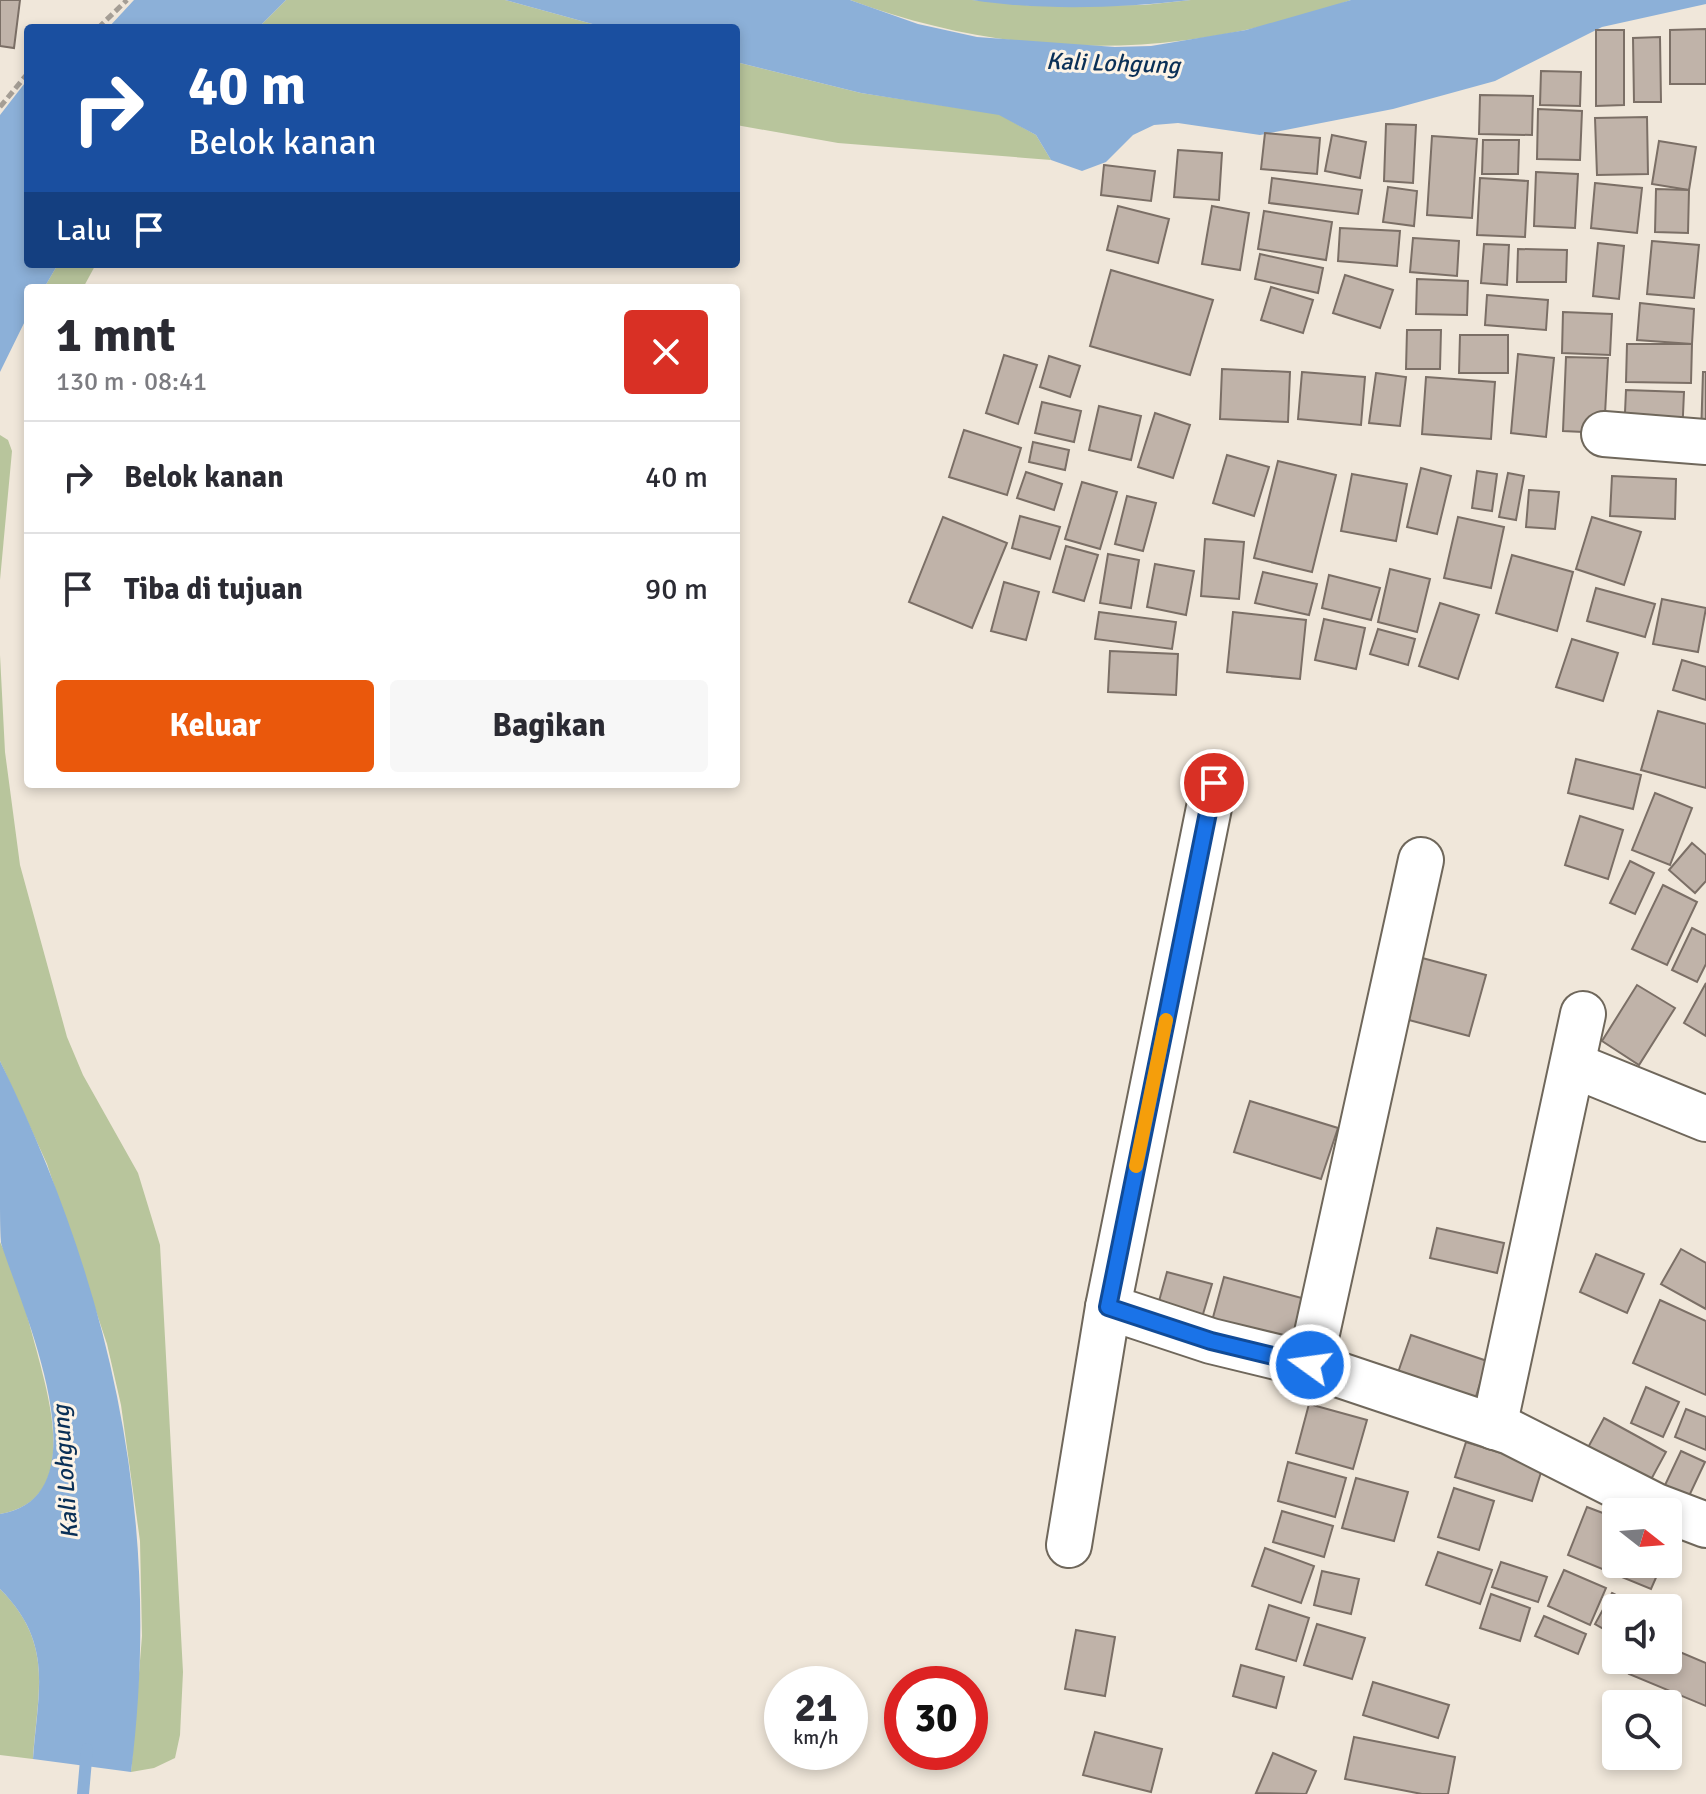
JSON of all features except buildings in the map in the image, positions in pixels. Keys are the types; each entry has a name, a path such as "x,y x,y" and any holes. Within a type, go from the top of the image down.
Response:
{"street":[{"path":"1604,434 1706,442"},
{"path":"1069,1545 1108,1307 1214,783"},
{"path":"1310,1365 1421,860"},
{"path":"1494,1427 1583,1014"},
{"path":"1573,1065 1706,1119"},
{"path":"1108,1307 1199,1338 1310,1365 1494,1427 1656,1506 1706,1525"}],"path":[{"path":"103,24 121,10 127,0"},
{"path":"0,107 24,78"}],"green space":[{"path":"286,0 505,0 592,24 262,24"},
{"path":"850,0 972,0 1036,6 1144,5 1191,0 1351,0 1288,20 1225,34 1163,43 1100,46 1038,43 975,35"},
{"path":"740,63 861,93 999,114 1036,135 1051,160 838,143 740,126"},
{"path":"56,268 94,268 85,284 46,284"},
{"path":"0,435 8,440 12,451 0,580"},
{"path":"0,655 5,752 20,865 67,1037 83,1075 138,1173 160,1245 183,1672 180,1735 175,1758 154,1768 131,1772 142,1636 140,1541 121,1405 107,1344 47,1164 0,1061"},
{"path":"0,1242 21,1296 42,1373 52,1422 53,1447 50,1470 41,1490 25,1505 0,1514"},
{"path":"0,1589 29,1629 39,1668 33,1759 0,1755"}],"water":[{"path":"134,0 286,0 262,24 112,24"},
{"path":"505,0 850,0 918,24 977,37 1115,47 1151,46 1246,30 1351,0 1706,0 1706,4 1602,27 1495,81 1393,109 1260,135 1178,123 1154,125 1133,135 1106,162 1082,171 1051,160 1036,135 999,115 861,93 740,63 740,24 592,24"},
{"path":"972,0 1191,0 1082,7 1026,6"},
{"path":"24,84 24,268 56,268 46,284 24,284 24,323 0,372 0,115"},
{"path":"0,1061 39,1146 72,1232 99,1319 119,1407 133,1496 140,1586 139,1678 131,1772 33,1759 39,1668 29,1629 0,1589 0,1514 32,1500 49,1473 53,1436 38,1350 1,1243"}],"waterway":[{"name":"Kali Lohgung","path":"83,1794 87,1749"}],"slow traffic":[{"path":"1136,1166 1166,1020"}],"route":[{"path":"1214,783 1108,1307 1126,1310 1176,1331 1310,1365"}]}
